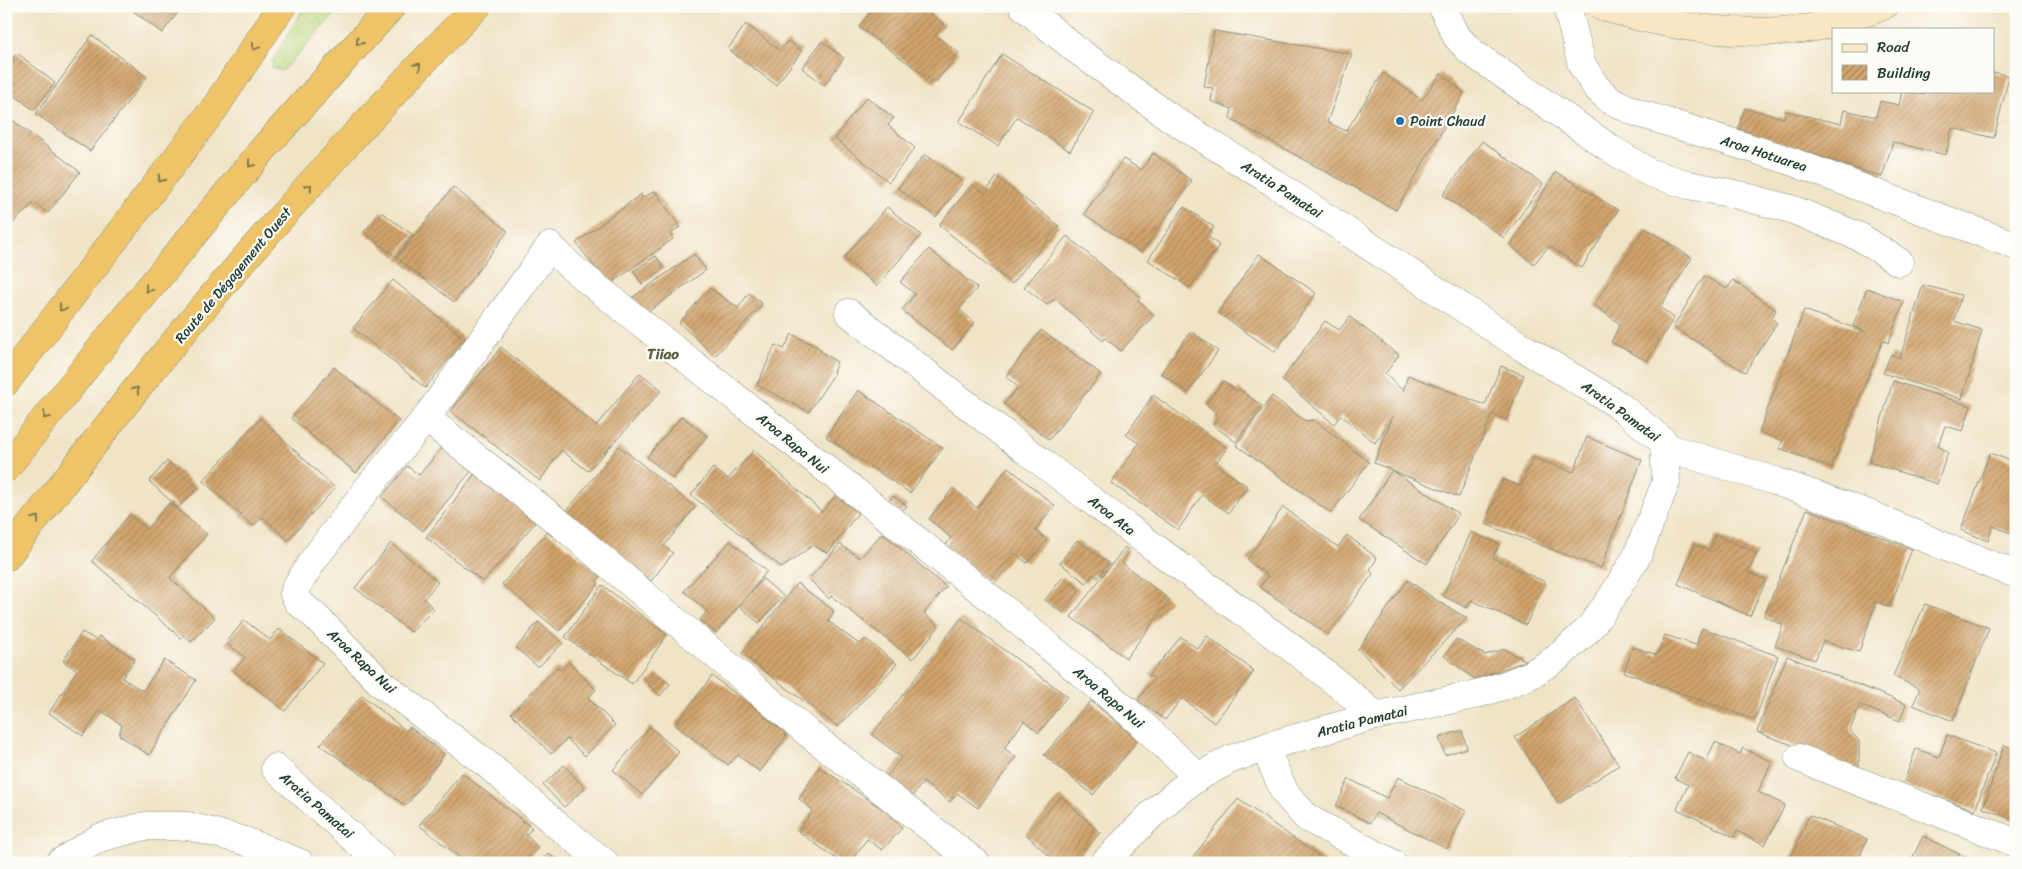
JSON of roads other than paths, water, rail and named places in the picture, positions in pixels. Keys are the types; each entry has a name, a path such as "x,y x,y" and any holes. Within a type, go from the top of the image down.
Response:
{"highway":[{"path":"6,382 214,109 282,6"},
{"path":"6,468 120,324 265,147 392,6"},
{"name":"Route de Dégagement Ouest","path":"6,557 140,386 215,295 383,104 477,6"}],"main road":[{"path":"1601,6 1685,26 1748,32 1802,29 1848,19 1883,6"}],"street":[{"name":"Aratia Pamatai","path":"1023,6 1074,48 1172,119 1282,188 1522,348 1617,404 1664,442 1666,482 1637,556 1612,597 1588,629 1570,647 1537,672 1503,686 1473,695 1376,716 1231,759 1198,777 1150,816 1104,863"},
{"path":"1442,6 1457,37 1471,52 1611,149 1650,173 1689,186 1734,194 1791,209 1860,238 1898,262"},
{"name":"Aroa Hotuarea","path":"1567,6 1582,65 1596,87 1610,100 1636,112 1785,159 2016,246"},
{"name":"Aroa Rapa Nui","path":"605,863 557,825 488,764 382,684 314,615 298,602 294,594 296,587 314,559 367,489 426,418 550,246 571,267 1046,644 1131,714 1198,777"},
{"name":"Aroa Ata","path":"849,314 1162,554 1297,650 1376,716"},
{"path":"426,418 562,525 808,733 976,863"},
{"path":"1664,447 1775,481 1869,514 1957,552 2016,574"},
{"path":"1264,748 1285,793 1306,818 1392,863"},
{"path":"1799,758 1882,791 1934,809 2016,843"},
{"name":"Aratia Pamatai","path":"275,768 381,863"},
{"path":"59,863 99,838 145,826 188,826 242,840 300,863"}],"place":[{"name":"Point Chaud","path":"1400,121"}],"district":[{"name":"Tiiao","path":"663,354"}]}
